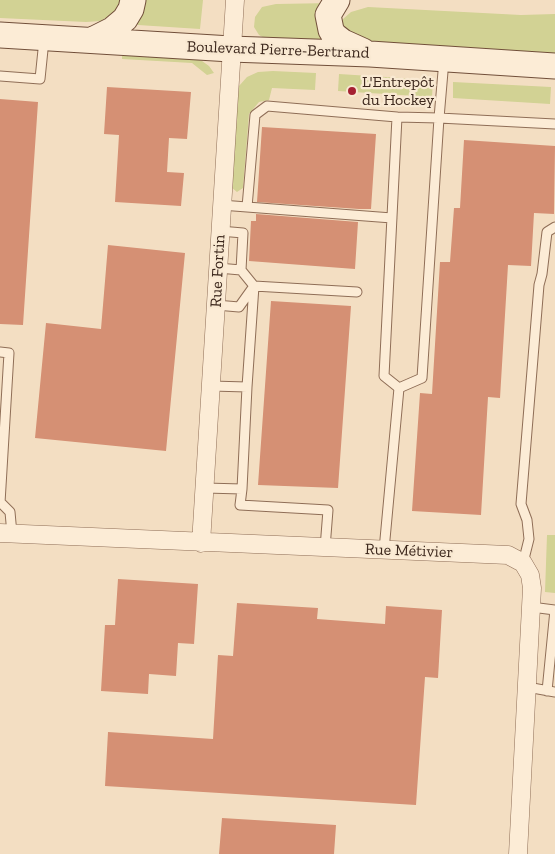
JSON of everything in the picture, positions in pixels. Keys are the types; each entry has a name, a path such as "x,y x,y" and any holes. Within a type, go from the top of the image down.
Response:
{"main road":[{"path":"92,40 112,30 125,19 131,9 132,0"},
{"path":"337,0 330,8 327,17 332,34 343,42 370,54"},
{"name":"Boulevard Pierre-Bertrand","path":"0,35 230,49 445,58 555,66"}],"street":[{"name":"Rue Fortin","path":"201,543 230,49 235,0"},
{"name":"Rue Métivier","path":"6,533 508,555 523,563"},
{"path":"518,854 532,588 530,575 523,563"}],"lane":[{"path":"0,76 40,79 44,38"},
{"path":"399,388 422,378 439,118 445,58"},
{"path":"247,207 255,115 267,106 397,117 555,124"},
{"path":"397,117 384,376 399,388"},
{"path":"221,205 392,218"},
{"path":"523,563 529,539 527,520 521,504 539,285 547,232 555,227"},
{"path":"220,231 243,233 241,270 254,286 240,505 328,510 325,548"},
{"path":"218,268 241,270"},
{"path":"216,305 239,307 254,286"},
{"path":"254,286 357,292"},
{"path":"0,352 9,353 0,503 10,512 6,533"},
{"path":"211,386 247,387"},
{"path":"384,550 399,388"},
{"path":"205,488 242,488"},
{"path":"527,687 551,692 555,610 531,607"}],"green space":[{"path":"0,0 120,0 120,8 101,21 0,18"},
{"path":"140,0 203,0 200,29 138,25 135,22"},
{"path":"333,3 327,44 270,41 259,35 254,27 255,17 262,7 276,4"},
{"path":"368,7 521,15 555,14 555,58 363,44 339,27 343,19 351,12"},
{"path":"122,53 193,58 209,66 214,73 207,75 192,63 122,59"},
{"path":"258,72 316,73 315,90 272,88 269,100 259,102 249,114 243,188 237,192 231,187 235,99 239,86 247,77"},
{"path":"339,74 433,80 432,97 338,91"},
{"path":"453,82 551,87 550,104 453,98"},
{"path":"547,535 555,535 555,593 545,592"}],"building":[{"path":"107,87 191,92 187,139 169,138 167,172 184,173 181,206 115,202 119,135 104,134"},
{"path":"0,99 38,102 23,325 0,324"},
{"path":"262,127 376,134 371,209 257,202"},
{"path":"464,140 555,146 554,214 534,213 531,266 508,265 500,398 488,397 481,515 412,511 420,393 432,394 440,262 450,262 454,208 460,208"},
{"path":"256,214 358,222 355,269 249,261 251,221 256,221"},
{"path":"108,245 185,253 166,451 35,438 46,323 101,329"},
{"path":"271,301 351,306 338,488 258,485"},
{"path":"118,579 198,584 194,644 178,643 176,676 149,674 148,694 101,691 105,625 115,625"},
{"path":"237,603 318,608 317,619 385,624 386,606 442,610 438,678 425,677 416,805 105,786 108,732 213,739 218,655 233,656"},
{"path":"222,818 336,825 334,854 219,854"}],"place":[{"name":"L'Entrepôt du Hockey","path":"352,91"}]}
